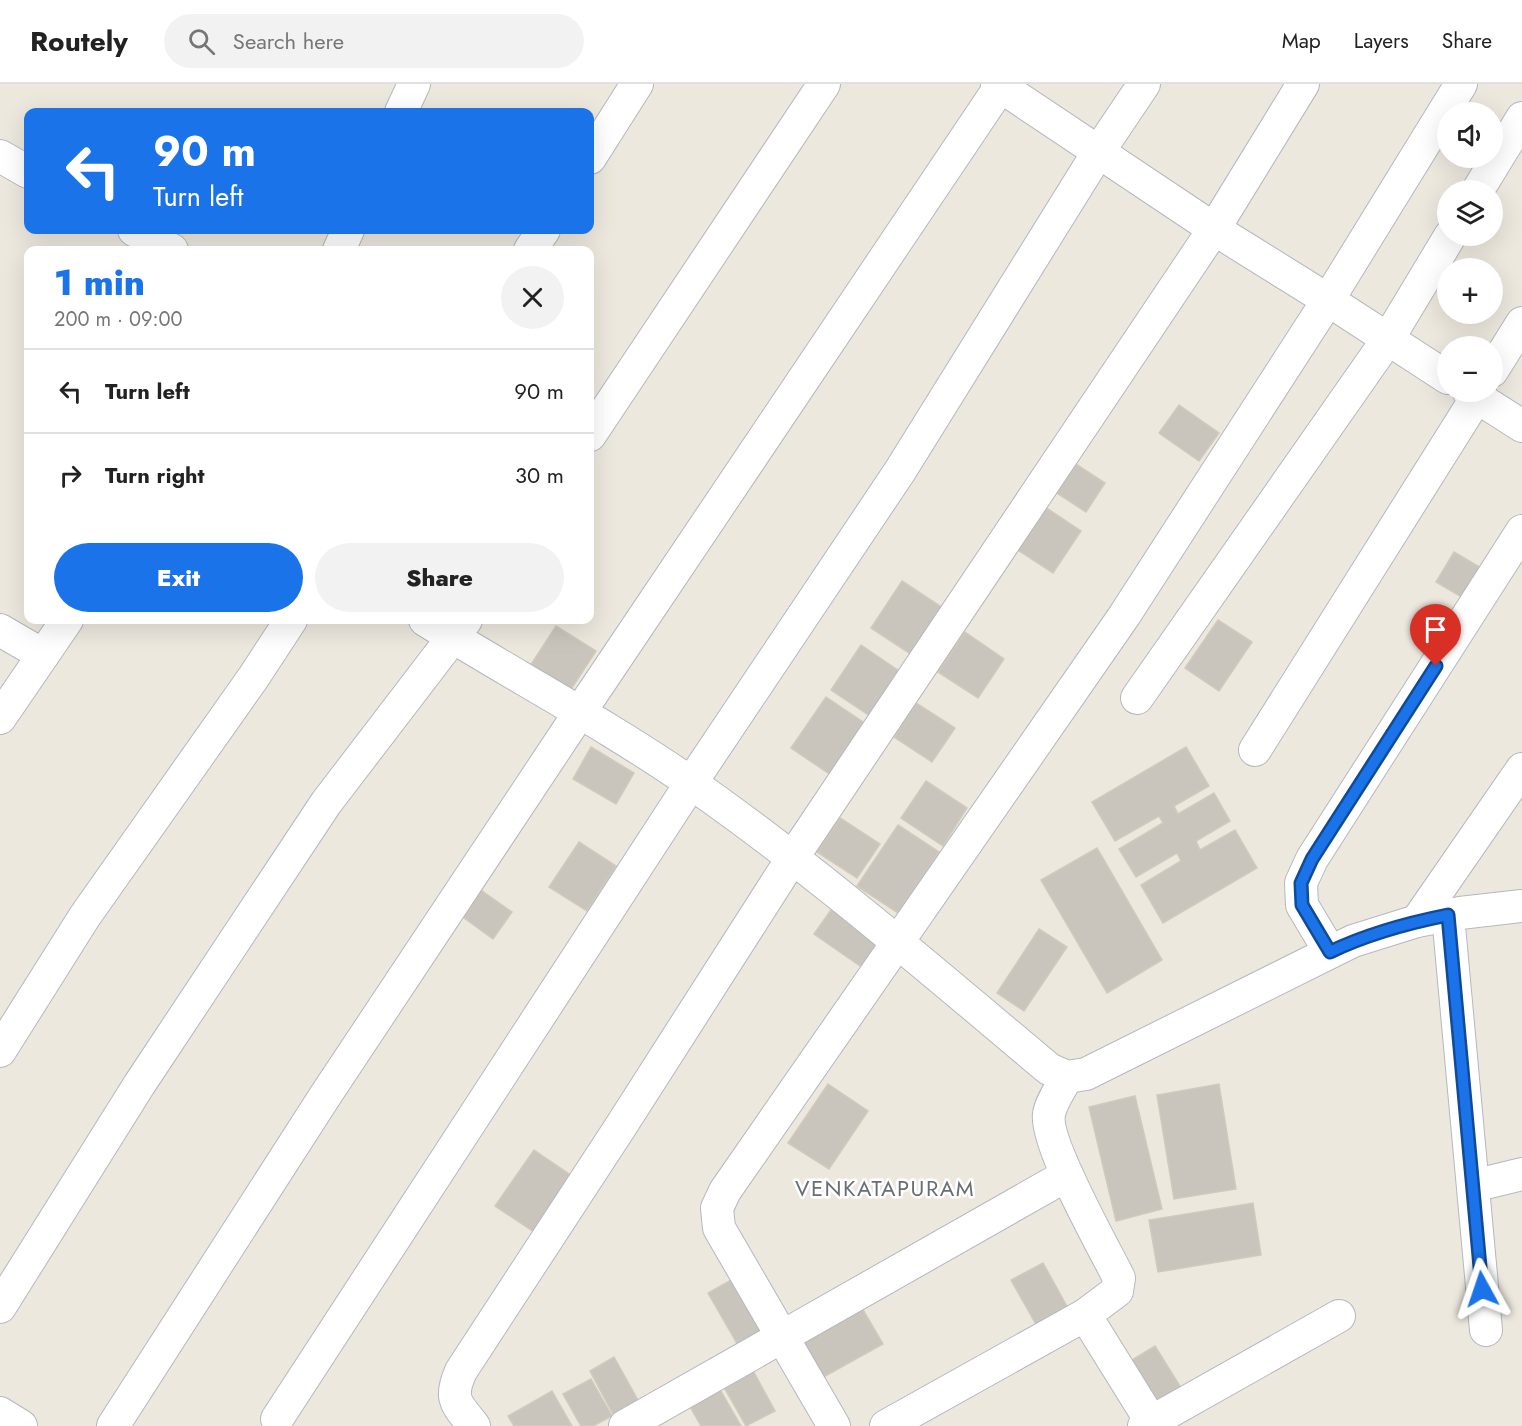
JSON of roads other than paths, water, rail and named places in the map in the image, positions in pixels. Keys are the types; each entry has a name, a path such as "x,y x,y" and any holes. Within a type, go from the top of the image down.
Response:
{"street":[{"path":"403,108 414,84"},
{"path":"594,152 637,84"},
{"path":"594,429 824,84"},
{"path":"277,1419 691,783 900,471 1144,84"},
{"path":"474,1426 456,1403 453,1387 460,1371 621,1126 793,857 1214,229 1303,84"},
{"path":"834,1426 719,1228 717,1208 725,1191 1124,616 1328,300 1461,84"},
{"path":"113,1426 325,1096 1000,85 1214,229 1437,371"},
{"path":"1484,180 1522,118"},
{"path":"142,234 164,246"},
{"path":"1137,698 1388,339 1444,246"},
{"path":"1503,352 1522,322"},
{"path":"1256,750 1471,402"},
{"path":"1495,402 1522,426"},
{"path":"1330,952 1302,905 1301,883 1318,849 1522,531"},
{"path":"0,718 65,624"},
{"path":"0,1051 85,916 253,678 288,624"},
{"path":"441,624 460,629 691,783 793,857 1049,1069 1067,1077 1086,1074 1353,941 1417,921 1522,906"},
{"path":"0,1307 139,1085 326,803 460,629"},
{"path":"0,630 43,655"},
{"path":"1417,921 1522,769"},
{"path":"1448,915 1486,1330"},
{"path":"886,1426 1085,1315 1117,1291 1119,1278 1067,1175 1050,1130 1049,1114 1067,1077"},
{"path":"1473,1186 1522,1174"},
{"path":"625,1426 1067,1175"},
{"path":"1085,1315 1150,1425 1339,1316"},
{"path":"0,1413 21,1426"}],"district":[{"name":"VENKATAPURAM","path":"885,1188"}]}
